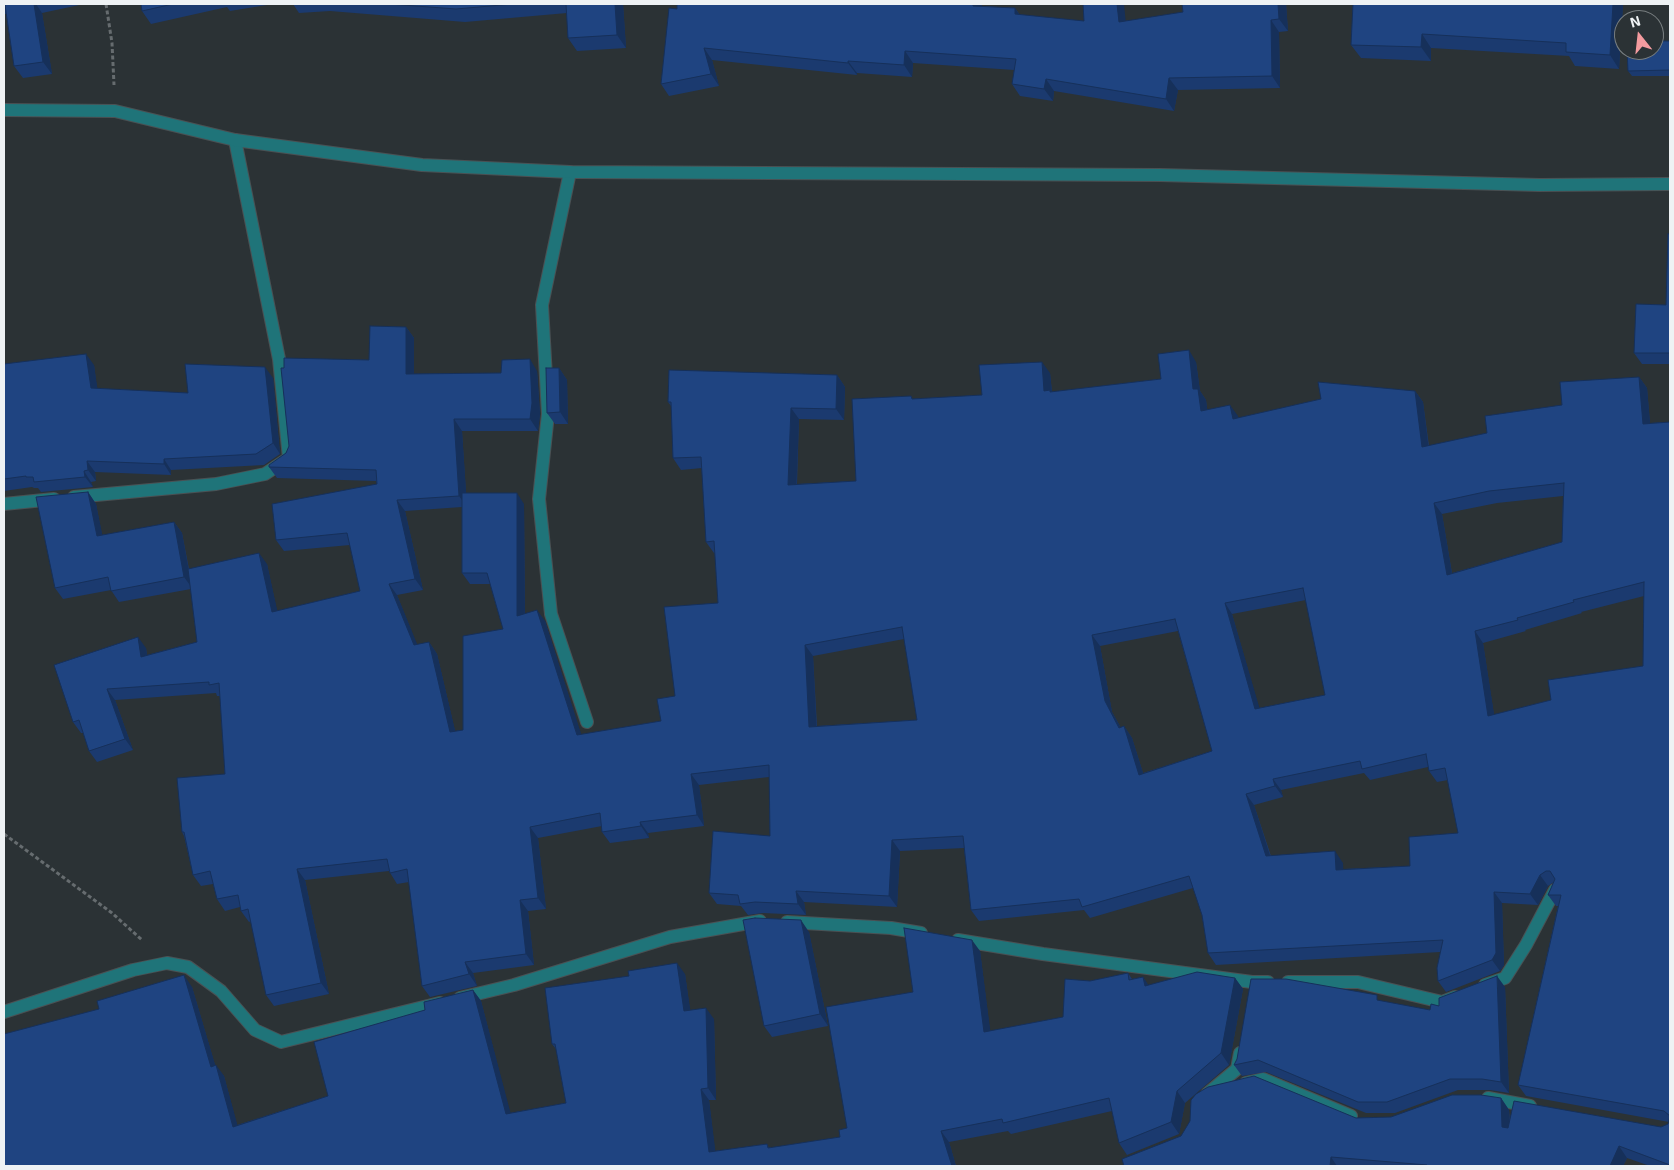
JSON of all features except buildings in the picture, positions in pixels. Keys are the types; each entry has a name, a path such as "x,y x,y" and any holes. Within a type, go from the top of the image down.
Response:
{"street":[{"path":"4,110 115,111 235,140 422,165 570,172 1160,175 1540,185 1670,184"},
{"path":"4,504 216,484 265,474 289,458 279,359 235,140"},
{"path":"570,172 542,305 548,414 540,499 551,614 588,722"},
{"path":"948,938 1251,986 1358,982 1442,1002 1505,978 1526,945 1554,890"},
{"path":"4,1012 133,970 167,963 188,967 222,991 255,1030 281,1042 514,985 670,937 763,920 891,928 929,935"},
{"path":"1195,1103 1213,1091 1237,1069 1243,1037"},
{"path":"1213,1091 1263,1079 1364,1121"},
{"path":"1474,1098 1490,1098 1545,1109"}],"path":[{"path":"106,4 112,43 115,111"},
{"path":"4,834 112,913 167,963"}]}
